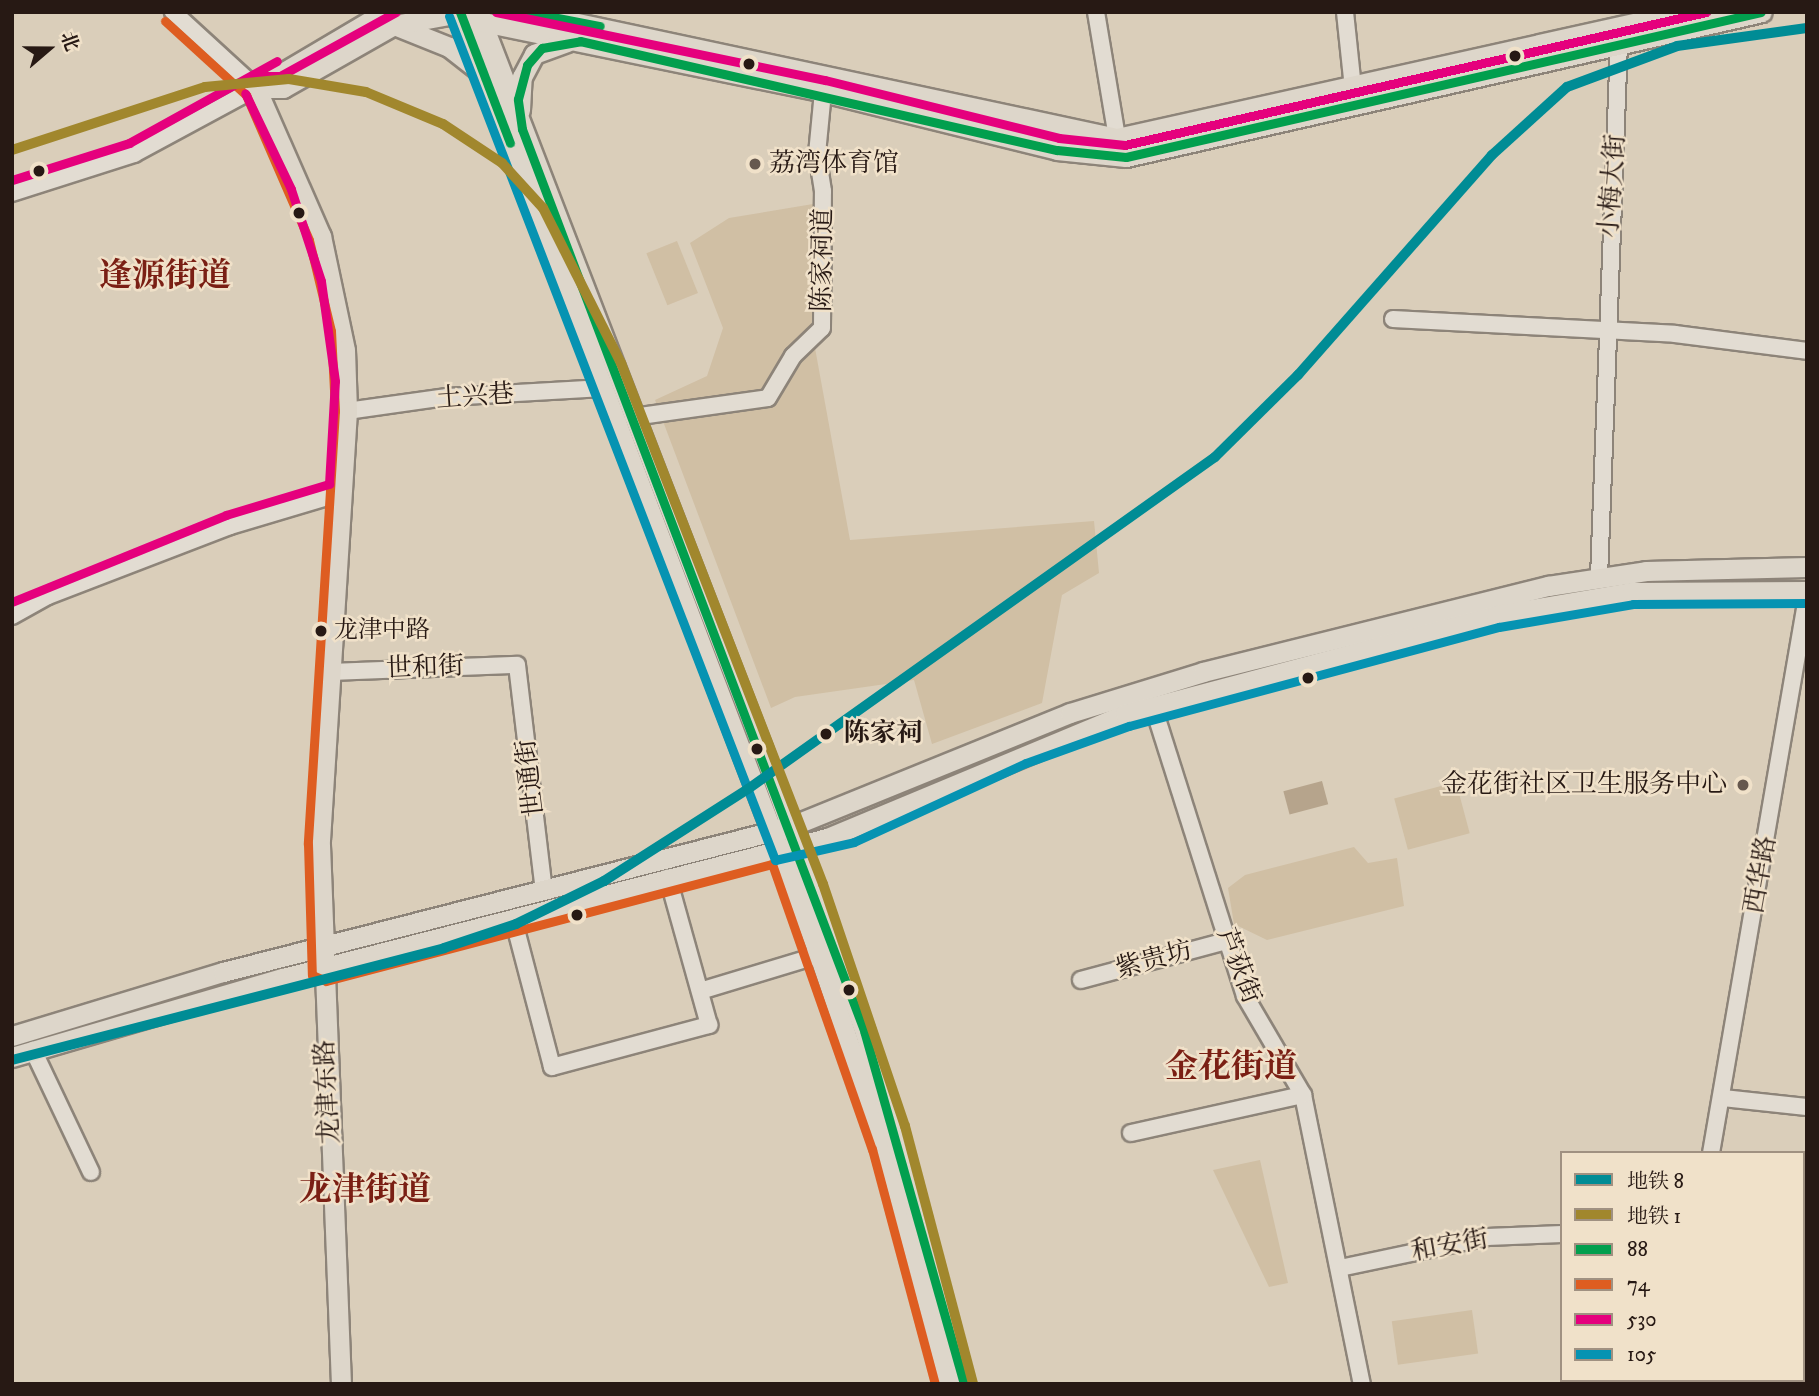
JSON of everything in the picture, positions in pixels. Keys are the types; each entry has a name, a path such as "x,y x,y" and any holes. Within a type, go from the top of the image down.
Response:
{"main road":[{"path":"256,88 345,33 372,12"},
{"path":"526,12 1118,138 1354,97 1762,12"},
{"path":"562,12 604,27"},
{"path":"345,33 389,19 434,14 470,15 1107,157 1354,97 1683,12"},
{"path":"470,15 485,76 604,388 754,751"},
{"path":"470,15 522,129 633,417 785,839 893,1119 964,1384"},
{"path":"256,88 283,88 389,19"},
{"path":"389,19 449,47 485,76"},
{"path":"522,129 518,99 527,65 542,48 580,41"},
{"path":"256,88 302,184 331,271 345,350 347,411 332,672 321,948 323,969"},
{"path":"12,1057 323,969 668,878 785,839 1124,695 1498,596 1599,578 1807,567"},
{"path":"12,1036 321,948 544,891 880,818 1045,743 1153,706 1552,603 1655,590 1807,591"},
{"path":"785,839 819,955 884,1145 948,1384"},
{"name":"龙津东路","path":"323,969 341,1384"}],"street":[{"path":"12,193 134,154 256,88 173,12"},
{"path":"1096,12 1118,138"},
{"path":"1345,12 1354,97"},
{"name":"小梅大街","path":"1599,578 1603,330 1619,42"},
{"name":"陈家祠道","path":"633,417 768,398 793,356 822,328 823,191 817,153 823,92"},
{"path":"1393,319 1603,330 1807,351"},
{"name":"土兴巷","path":"347,411 447,397 604,388"},
{"path":"12,616 48,596 230,526 341,493"},
{"path":"1766,591 1777,578 1767,568"},
{"name":"西华路","path":"1710,1151 1723,1098 1807,597"},
{"name":"世和街","path":"332,672 517,665"},
{"name":"世通街","path":"517,665 544,891"},
{"name":"芦荻街","path":"1153,706 1245,996 1303,1095 1363,1384"},
{"path":"513,919 552,1067 709,1025 668,878"},
{"name":"紫贵坊","path":"1081,980 1227,941"},
{"path":"699,991 819,955"},
{"path":"33,1050 91,1172"},
{"path":"1131,1133 1303,1095"},
{"path":"1723,1098 1807,1107"},
{"name":"和安街","path":"1340,1268 1487,1237 1560,1234"}],"shaded area":[{"path":"819,203 815,348 850,540 1094,521 1099,573 1062,595 1042,703 932,744 914,680 795,697 771,708 655,400 707,376 723,328 690,243 729,218"},
{"path":"677,241 698,293 667,305 646,253"},
{"path":"1322,781 1328,804 1290,815 1283,791"},
{"path":"1456,782 1470,833 1408,850 1394,799"},
{"path":"1354,847 1368,863 1397,858 1404,906 1267,940 1234,924 1228,888 1245,875"},
{"path":"1260,1160 1288,1283 1269,1287 1213,1170"},
{"path":"1472,1310 1478,1354 1398,1365 1392,1321"}],"metro line":[{"name":"8","path":"12,1060 444,948 516,924 604,881 748,789 1215,457 1298,375 1492,155 1567,87 1677,46 1807,28"},
{"name":"1","path":"12,150 205,87 289,79 366,92 443,124 502,163 543,208 621,363 823,884 905,1126 973,1384"}],"transit line":[{"name":"530","path":"256,76 280,76 396,12"},
{"name":"88","path":"460,12 510,143"},
{"name":"530","path":"496,12 825,80 1059,138 1125,145 1706,12"},
{"name":"88","path":"527,12 600,26"},
{"name":"88","path":"964,1384 865,1033 522,129 518,99 527,65 542,48 580,41 1057,150 1126,157 1761,12"},
{"name":"105","path":"449,16 775,860 854,842 1026,763 1129,726 1499,627 1633,604 1807,603"},
{"name":"74","path":"165,21 246,95 309,240 331,331 335,411 308,844 312,975 326,981 772,864 872,1149 935,1384"},
{"name":"530","path":"12,180 129,143 277,61"},
{"name":"530","path":"12,602 226,515 329,484 335,381 321,281 291,189 245,93"}],"place":[{"name":"荔湾体育馆","path":"755,164"},
{"name":"龙津中路","path":"321,631"},
{"name":"陈家祠","path":"826,734"},
{"name":"金花街社区卫生服务中心","path":"1743,785"}],"district":[{"name":"逢源街道","path":"165,277"},
{"name":"金花街道","path":"1231,1068"},
{"name":"龙津街道","path":"365,1191"}]}
